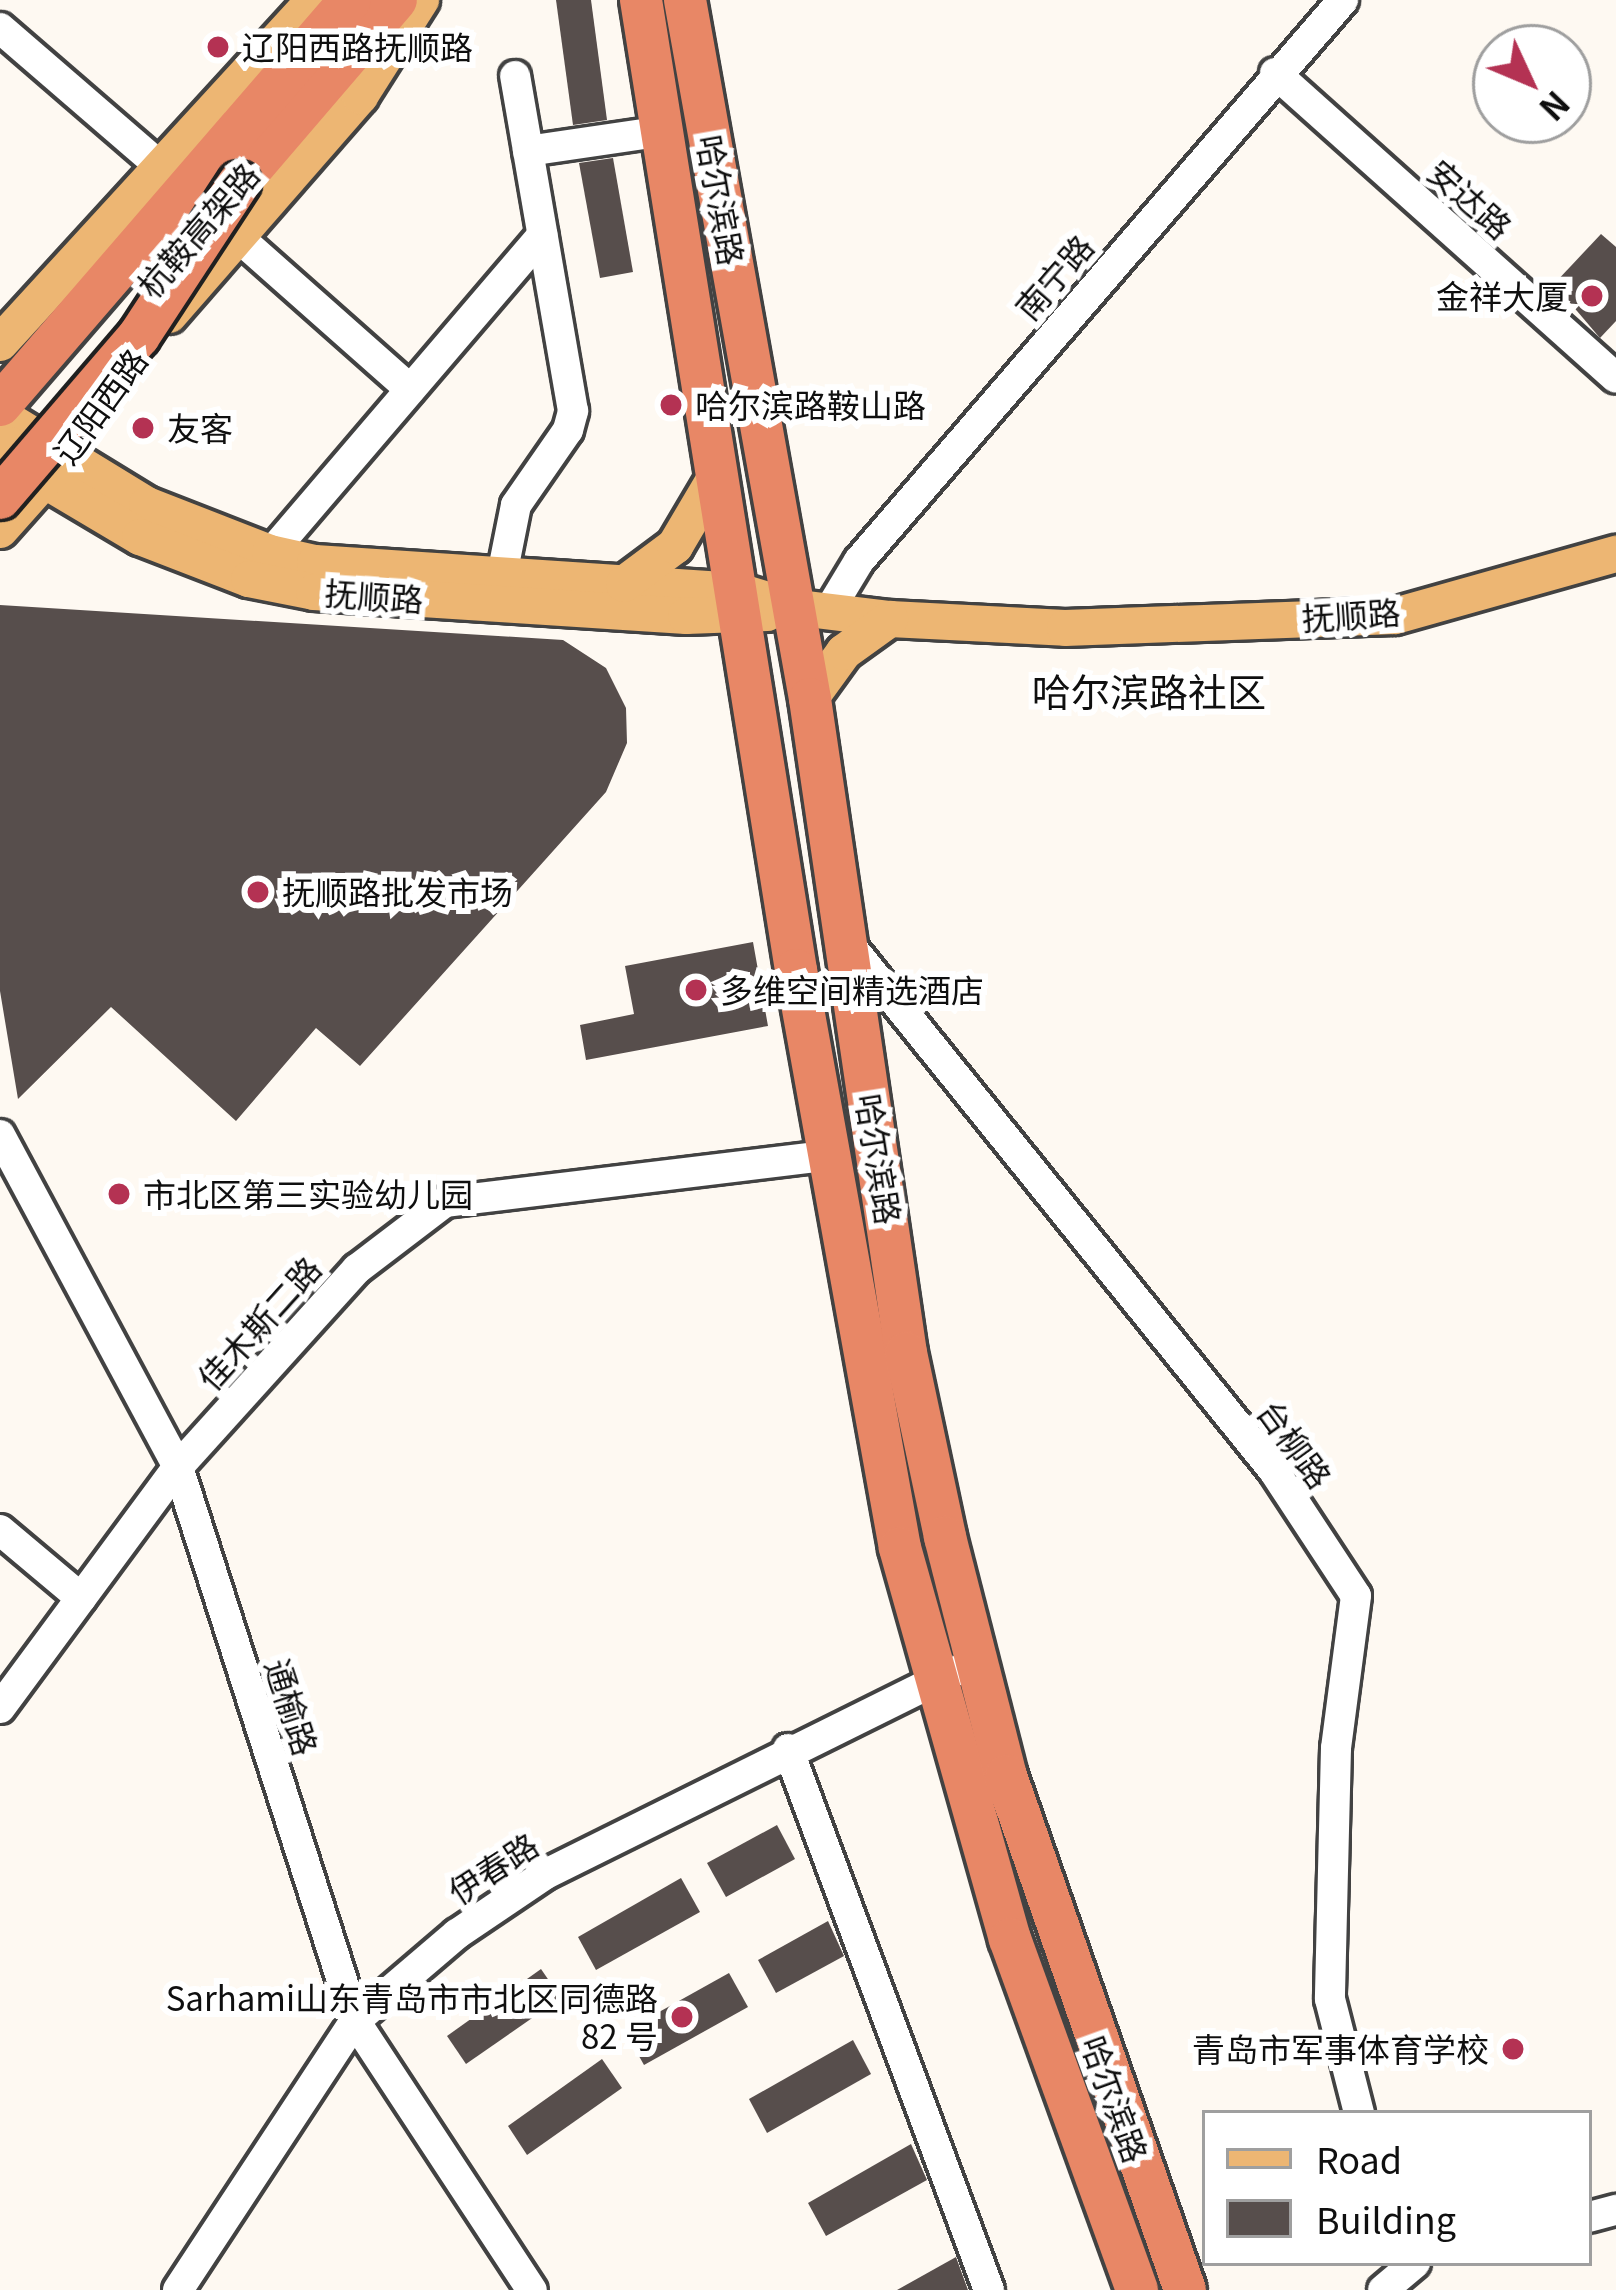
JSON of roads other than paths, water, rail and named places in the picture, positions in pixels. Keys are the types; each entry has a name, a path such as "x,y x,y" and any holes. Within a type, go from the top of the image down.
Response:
{"highway":[{"name":"杭鞍高架路","path":"0,460 225,171 350,0"},
{"name":"杭鞍高架路","path":"0,405 396,0"},
{"name":"哈尔滨路","path":"641,0 870,1404 936,1680 1010,1940 1137,2290"},
{"name":"哈尔滨路","path":"686,0 810,608 810,699 906,1353 976,1660 1071,1979 1185,2290"},
{"path":"0,363 67,288 225,171"},
{"path":"0,498 139,336 225,171"}],"main road":[{"path":"0,344 16,315 314,0"},
{"name":"辽阳西路","path":"0,530 56,467 137,352 360,96 421,0"},
{"name":"抚顺路","path":"0,415 56,467"},
{"name":"抚顺路","path":"0,434 56,467 174,518 314,592 810,608 890,619 1065,628 1394,616 1616,554"},
{"path":"624,584 675,546 718,473"},
{"name":"抚顺路","path":"260,566 624,584 741,605"},
{"path":"810,699 844,652 890,619"}],"street":[{"name":"南宁路","path":"810,608 859,561 1275,73 1343,0"},
{"path":"0,28 147,155"},
{"name":"安达路","path":"1275,73 1616,378"},
{"path":"502,575 515,505 568,430 573,411 515,76"},
{"path":"528,152 664,131"},
{"path":"260,566 542,235"},
{"path":"238,237 410,389"},
{"name":"台柳路","path":"841,934 1274,1471 1356,1596 1336,1748 1330,1999 1358,2110"},
{"name":"通榆路","path":"0,1135 178,1468 355,2021 532,2290"},
{"name":"佳木斯二路","path":"0,1708 178,1468 357,1269 445,1202 831,1155"},
{"path":"0,1530 81,1598"},
{"name":"伊春路","path":"178,2290 355,2021 458,1934 544,1875 788,1749 976,1660"},
{"path":"788,1749 989,2290"},
{"path":"1383,2290 1413,2266"}],"place":[{"name":"辽阳西路抚顺路","path":"218,47"},
{"name":"金祥大厦","path":"1592,296"},
{"name":"哈尔滨路鞍山路","path":"671,405"},
{"name":"友客","path":"143,428"},
{"name":"抚顺路批发市场","path":"258,892"},
{"name":"多维空间精选酒店","path":"696,990"},
{"name":"市北区第三实验幼儿园","path":"119,1194"},
{"name":"Sarhami山东青岛市市北区同德路 82 号","path":"682,2017"},
{"name":"青岛市军事体育学校","path":"1513,2049"}],"district":[{"name":"哈尔滨路社区","path":"1149,690"}]}
